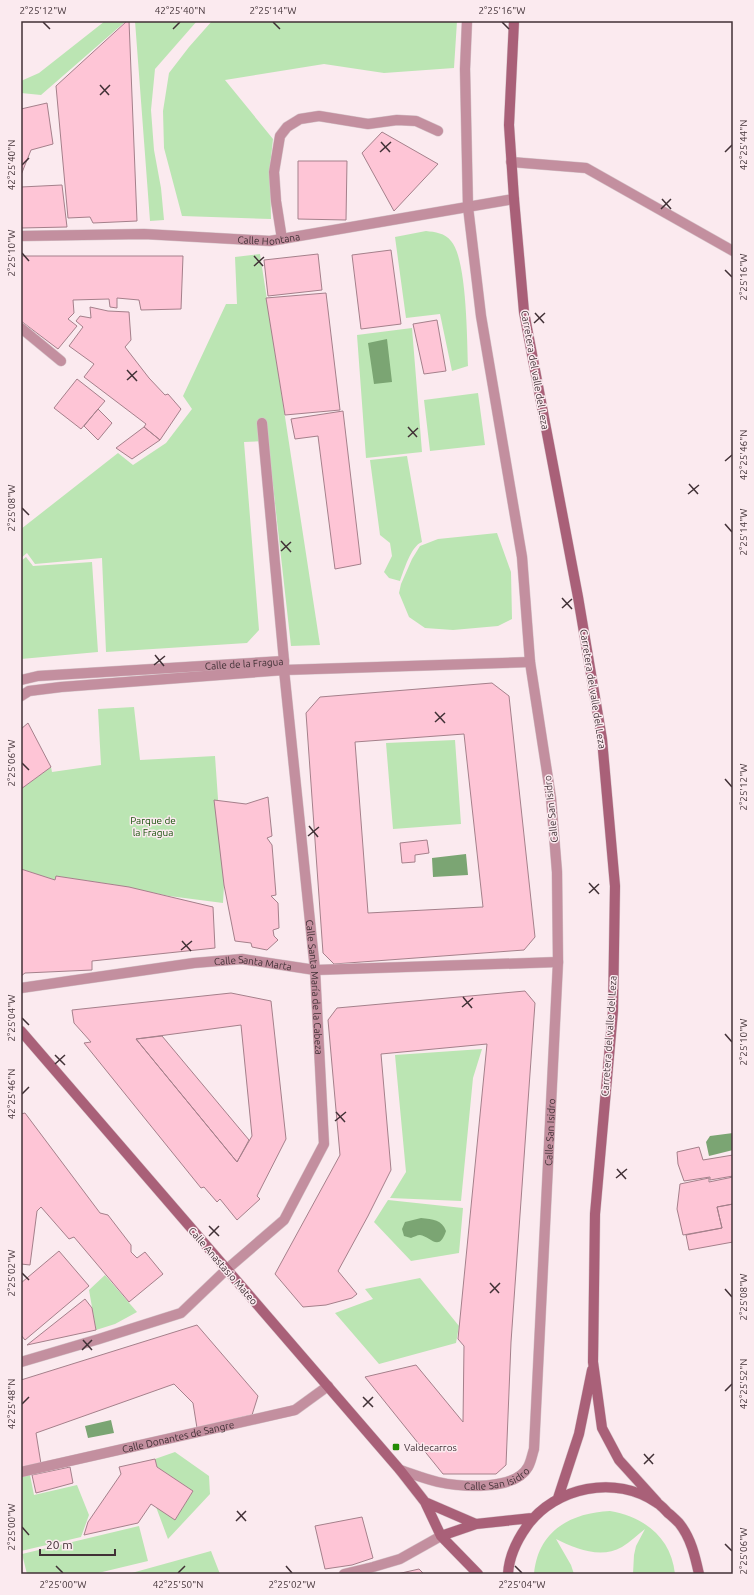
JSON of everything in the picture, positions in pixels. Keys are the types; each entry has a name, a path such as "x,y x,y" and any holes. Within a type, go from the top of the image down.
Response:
{"main road":[{"name":"Carretera del valle del Leza","path":"514,21 509,125 524,312 578,597 602,739 615,886 613,1011 594,1214 593,1362"},
{"name":"Calle Anastasio Mateo","path":"22,1035 400,1470 425,1502 441,1536 478,1574"},
{"path":"558,1498 579,1434 593,1362"},
{"path":"593,1362 602,1428 619,1460 657,1502 679,1523 694,1550 698,1574"},
{"path":"508,1574 513,1552 521,1534 532,1518 558,1498 582,1489 608,1487 633,1491 657,1502"},
{"path":"425,1502 476,1524"},
{"path":"441,1536 476,1524 532,1518"}],"street":[{"name":"Calle San Isidro","path":"400,1470 439,1482 468,1485 496,1485 516,1478 528,1468 534,1449 558,962 556,872 551,798 530,662 522,557 481,316 468,207 465,69 467,21"},
{"path":"282,239 276,201 274,172 280,136 287,127 300,119 319,116 368,124 397,120 416,121 438,131"},
{"path":"511,162 586,168 733,251"},
{"name":"Calle Hontana","path":"21,236 144,234 270,241 514,199"},
{"path":"21,328 61,361"},
{"name":"Calle Santa María de la Cabeza","path":"21,1362 181,1313 226,1270 284,1220 324,1144 315,970 284,666 262,423"},
{"name":"Calle de la Fragua","path":"21,680 38,676 284,666 530,662"},
{"path":"21,696 30,691 61,687 284,666"},
{"name":"Calle Santa Marta","path":"21,988 194,963 242,959 315,970 558,962"},
{"name":"Calle Donantes de Sangre","path":"21,1472 295,1410 328,1386"},
{"path":"344,1574 373,1568 400,1559 441,1536"}],"green space":[{"path":"105,21 126,21 41,95 21,93 21,81 39,73"},
{"path":"135,21 197,21 155,69 151,110 154,150 161,188 164,220 150,221"},
{"path":"212,21 457,21 454,68 384,73 324,64 225,80 273,139 270,167 271,219 182,216 164,148 163,111 169,73"},
{"path":"426,231 440,233 449,238 456,250 460,264 465,300 468,366 452,371 440,314 406,318 395,237"},
{"path":"260,254 320,645 291,646 268,441 244,442 259,630 247,643 106,652 102,558 35,564 27,553 21,558 21,529 118,453 133,465 166,443 192,409 183,396 226,304 237,304 235,257"},
{"path":"412,328 422,452 366,458 357,335"},
{"path":"478,393 485,445 430,451 424,400"},
{"path":"407,456 422,542 414,548 411,553 400,581 389,578 384,572 392,556 390,543 380,535 370,460"},
{"path":"497,533 511,572 512,619 498,626 453,630 425,628 409,617 399,593 401,584 412,559 420,546 438,539"},
{"path":"26,557 33,566 92,562 98,652 21,659 21,561"},
{"name":"Parque de la Fragua","path":"134,707 140,760 215,756 224,885 223,903 169,896 116,885 56,876 55,880 21,869 21,789 51,767 52,772 101,765 98,709"},
{"path":"455,740 461,824 393,829 386,743"},
{"path":"482,1049 473,1078 461,1201 390,1198 406,1172 395,1055"},
{"path":"388,1200 463,1208 459,1253 411,1261 374,1222"},
{"path":"105,1275 137,1312 115,1324 96,1330 89,1290"},
{"path":"420,1278 459,1326 456,1343 379,1364 335,1313 373,1299 365,1289"},
{"path":"175,1452 209,1476 210,1494 168,1539 156,1507 175,1520 193,1491 157,1467 155,1459"},
{"path":"30,1475 34,1495 77,1485 89,1515 81,1537 21,1551 21,1477"},
{"path":"610,1511 634,1518 654,1531 662,1539 668,1549 675,1574 633,1574 636,1546 645,1529 622,1547 614,1551 606,1552 580,1549 556,1539 571,1565 574,1574 534,1574 537,1559 542,1546 558,1527 569,1520 582,1516"},
{"path":"139,1526 148,1561 94,1574 27,1574 22,1554"},
{"path":"211,1551 220,1574 128,1574"}],"shaded area":[{"path":"387,339 392,382 374,384 368,343"},
{"path":"466,854 468,875 433,877 432,858"},
{"path":"733,1133 733,1150 709,1156 706,1142 710,1136"},
{"path":"421,1218 433,1220 442,1224 446,1231 440,1241 434,1242 420,1235 411,1238 404,1236 402,1229 405,1222"},
{"path":"111,1420 114,1433 88,1438 85,1426"}],"building":[{"path":"127,21 129,21 137,221 93,223 90,217 68,218 56,86"},
{"path":"47,103 53,144 31,150 21,175 21,109"},
{"path":"382,132 438,164 394,211 362,153"},
{"path":"298,161 347,161 346,220 298,219"},
{"path":"62,185 67,227 21,228 21,187"},
{"path":"391,250 401,324 361,329 352,255"},
{"path":"318,254 322,290 268,296 264,260"},
{"path":"21,256 183,256 181,309 141,310 139,300 117,298 117,308 110,307 109,299 73,300 74,313 68,319 77,326 58,349 21,321"},
{"path":"326,293 340,410 285,415 266,298"},
{"path":"90,307 108,311 129,312 131,340 125,347 149,378 165,395 168,394 181,409 160,440 144,427 146,424 84,377 94,364 69,346 83,327 76,321 80,316 91,318"},
{"path":"437,320 446,371 424,374 413,324"},
{"path":"77,379 105,401 81,429 54,408"},
{"path":"98,409 112,423 98,440 84,426"},
{"path":"343,411 361,564 335,569 318,436 295,439 291,419"},
{"path":"144,427 160,440 132,459 116,448"},
{"path":"492,683 509,696 535,937 524,950 334,964 323,953 306,713 320,697","holes":["464,734 483,907 368,913 355,742"]},
{"path":"28,723 51,767 21,789 21,729"},
{"path":"268,797 272,836 267,838 272,845 276,895 271,896 278,903 279,928 273,930 274,936 278,940 267,950 252,947 251,943 235,941 224,885 214,800 246,804"},
{"path":"427,840 429,853 415,855 415,862 402,863 400,843"},
{"path":"21,869 55,880 56,876 129,887 213,907 215,948 92,961 92,970 25,973 21,976"},
{"path":"525,991 535,1003 511,1342 506,1465 496,1474 443,1474 365,1377 416,1365 463,1422 464,1346 458,1339 487,1044 381,1054 391,1170 338,1271 357,1294 352,1298 326,1305 303,1307 275,1274 340,1155 328,1020 337,1008"},
{"path":"231,993 271,1001 286,1139 257,1196 260,1199 237,1220 220,1199 217,1202 204,1187 201,1188 84,1043 91,1042 74,1023 72,1010","holes":["241,1025 252,1136 237,1162 136,1039"]},
{"path":"162,1036 249,1140 237,1162 136,1039"},
{"path":"25,1113 100,1213 108,1215 131,1245 131,1252 137,1258 145,1252 163,1274 129,1302 74,1237 69,1239 41,1207 37,1211 30,1265 21,1264 21,1114"},
{"path":"699,1147 703,1160 733,1155 733,1176 710,1180 710,1177 684,1181 678,1164 677,1152"},
{"path":"733,1177 733,1204 717,1207 722,1228 683,1235 677,1209 680,1184 709,1178 709,1182"},
{"path":"733,1204 733,1242 689,1250 686,1235 722,1228 717,1207"},
{"path":"59,1251 89,1286 25,1340 21,1335 21,1283"},
{"path":"85,1299 92,1308 96,1330 27,1345"},
{"path":"197,1325 258,1396 252,1415 197,1428 193,1403 174,1384 36,1433 41,1464 21,1468 21,1380"},
{"path":"155,1459 157,1467 193,1491 175,1520 151,1504 138,1523 84,1535 88,1522 121,1474 119,1467"},
{"path":"70,1467 73,1483 36,1493 32,1475"},
{"path":"362,1517 373,1558 352,1565 325,1569 315,1526"},
{"path":"419,1569 424,1574 397,1574"}],"place":[{"name":"Valdecarros","path":"396,1447"}]}
